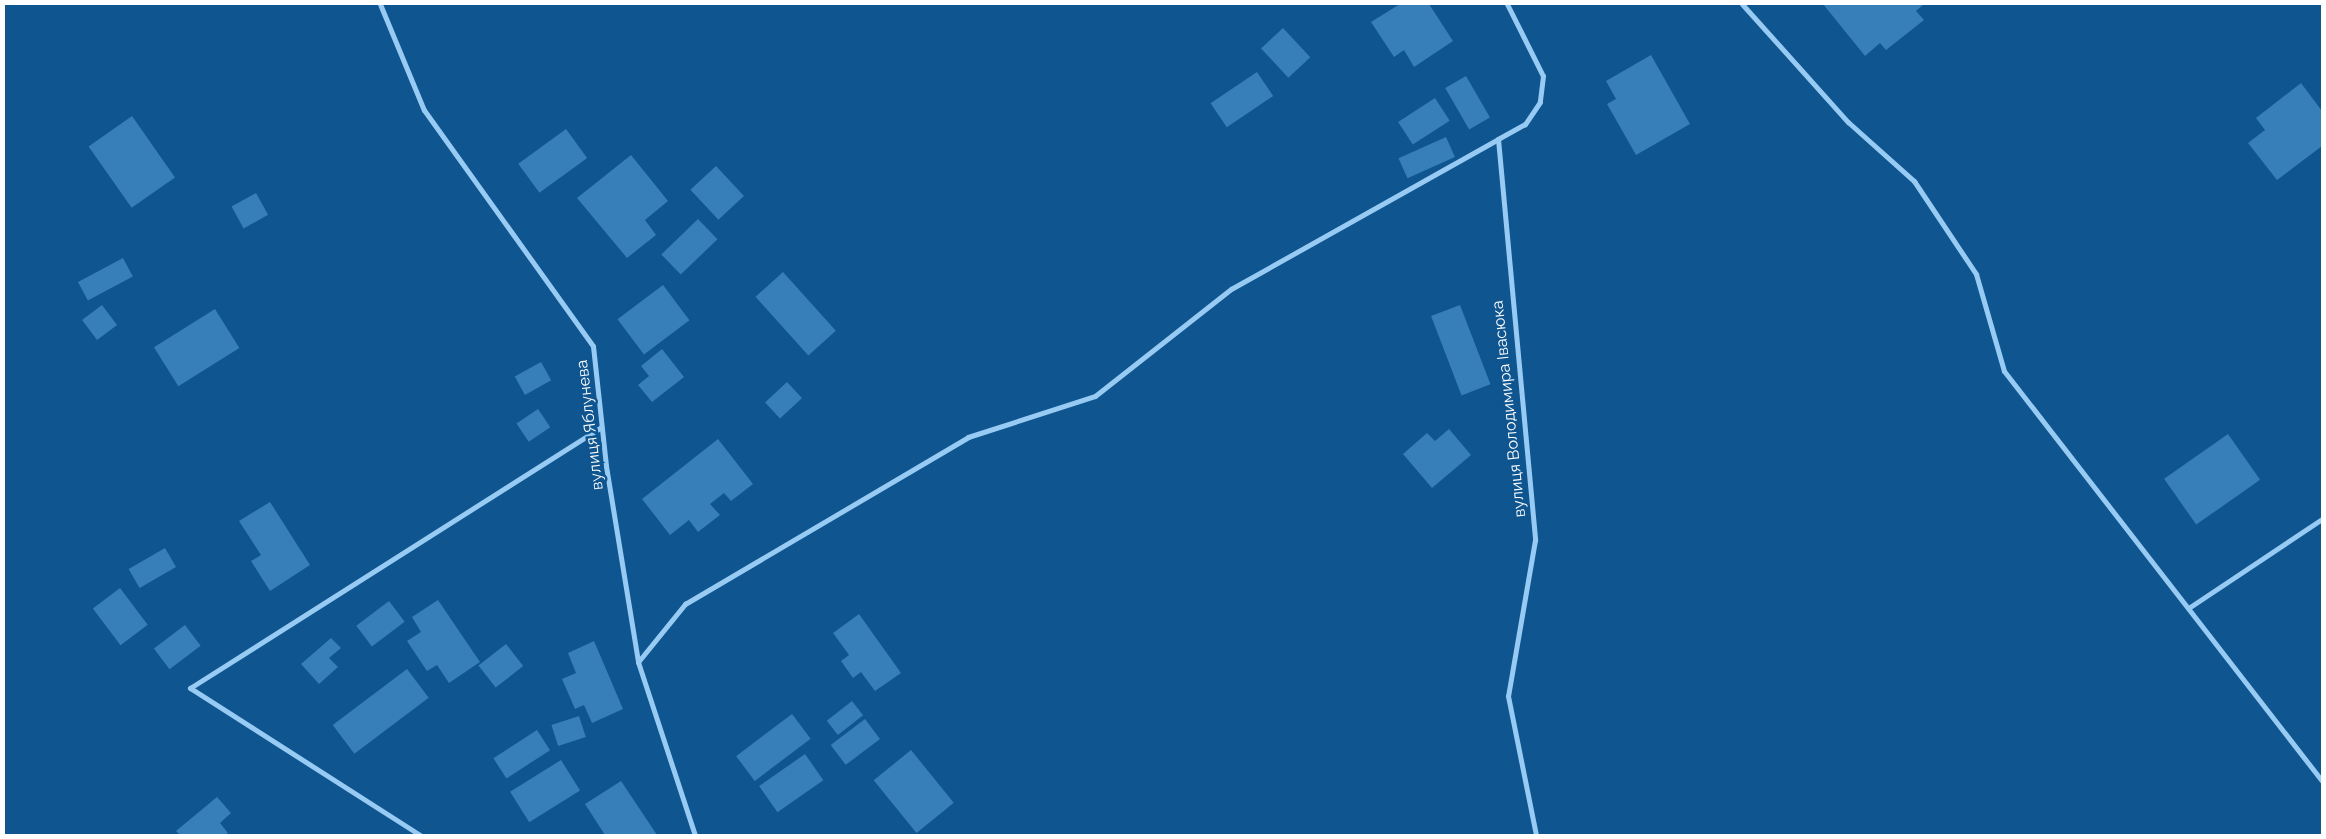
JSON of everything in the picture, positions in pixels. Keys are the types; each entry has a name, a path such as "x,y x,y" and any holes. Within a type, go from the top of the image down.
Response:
{"street":[{"name":"вулиця Яблунева","path":"380,4 424,110 593,346 601,427 638,662 695,835"},
{"path":"638,662 685,604 968,437 1095,396 1231,288 1525,124 1540,102 1543,76 1507,4"},
{"path":"1742,4 1848,122 1914,181 1976,274 2004,371 2190,607 2322,781"},
{"name":"вулиця Володимира Івасюка","path":"1498,139 1535,540 1508,696 1536,835"},
{"path":"420,835 190,688 601,427"},
{"path":"2190,607 2322,519"}],"building":[{"path":"1400,4 1429,4 1453,41 1414,67 1404,50 1394,57 1371,22"},
{"path":"1823,4 1924,4 1916,11 1924,20 1886,50 1880,43 1865,56"},
{"path":"1283,28 1310,57 1288,78 1261,48"},
{"path":"1651,55 1690,124 1636,155 1607,104 1616,99 1606,81"},
{"path":"1257,72 1273,96 1227,127 1211,103"},
{"path":"1466,76 1490,118 1469,130 1445,88"},
{"path":"2301,83 2322,111 2322,146 2277,180 2248,143 2265,130 2256,118"},
{"path":"1435,98 1450,121 1413,145 1398,122"},
{"path":"132,116 175,177 132,208 89,146"},
{"path":"566,129 587,158 539,193 518,164"},
{"path":"1446,137 1455,157 1407,178 1398,158"},
{"path":"631,155 668,201 645,220 656,235 627,258 577,198"},
{"path":"716,166 744,196 718,220 690,190"},
{"path":"256,193 268,215 244,228 232,207"},
{"path":"698,219 717,239 681,275 661,254"},
{"path":"123,258 133,277 88,300 78,282"},
{"path":"783,272 836,331 808,355 756,297"},
{"path":"663,285 689,320 644,354 617,319"},
{"path":"102,305 117,325 97,340 82,320"},
{"path":"1460,305 1490,384 1462,395 1431,316"},
{"path":"215,309 239,348 178,386 154,347"},
{"path":"662,349 684,377 652,402 638,385 649,376 641,366"},
{"path":"541,362 551,380 525,395 515,377"},
{"path":"787,382 802,398 780,419 765,402"},
{"path":"538,409 550,427 529,442 516,424"},
{"path":"1449,429 1471,455 1432,488 1403,454 1427,433 1435,441"},
{"path":"2228,434 2260,480 2196,525 2164,479"},
{"path":"718,439 753,484 731,501 724,493 710,504 720,515 698,532 689,520 670,535 642,499"},
{"path":"270,502 310,565 270,591 251,561 261,555 239,521"},
{"path":"165,548 176,567 140,588 129,569"},
{"path":"120,588 148,625 121,645 93,608"},
{"path":"438,600 480,662 449,683 437,665 427,671 407,641 421,632 412,617"},
{"path":"389,601 405,622 372,646 356,626"},
{"path":"859,614 901,673 875,691 861,672 853,678 841,661 849,655 833,633"},
{"path":"185,625 201,646 170,669 154,648"},
{"path":"331,638 341,648 329,658 338,667 319,684 301,664"},
{"path":"594,641 623,709 592,723 584,705 575,709 562,679 576,673 568,653"},
{"path":"506,644 523,666 496,688 478,666"},
{"path":"407,669 429,698 354,754 333,725"},
{"path":"852,701 863,715 838,735 827,721"},
{"path":"792,714 811,739 755,781 736,756"},
{"path":"579,716 586,737 558,746 551,725"},
{"path":"865,719 880,739 846,765 831,745"},
{"path":"537,730 550,750 506,778 493,758"},
{"path":"911,750 954,803 916,833 874,780"},
{"path":"805,754 823,780 777,812 759,786"},
{"path":"561,760 580,791 529,822 510,792"},
{"path":"621,781 657,835 605,835 585,804"},
{"path":"217,797 231,813 220,823 228,833 225,835 180,835 176,831"}]}
